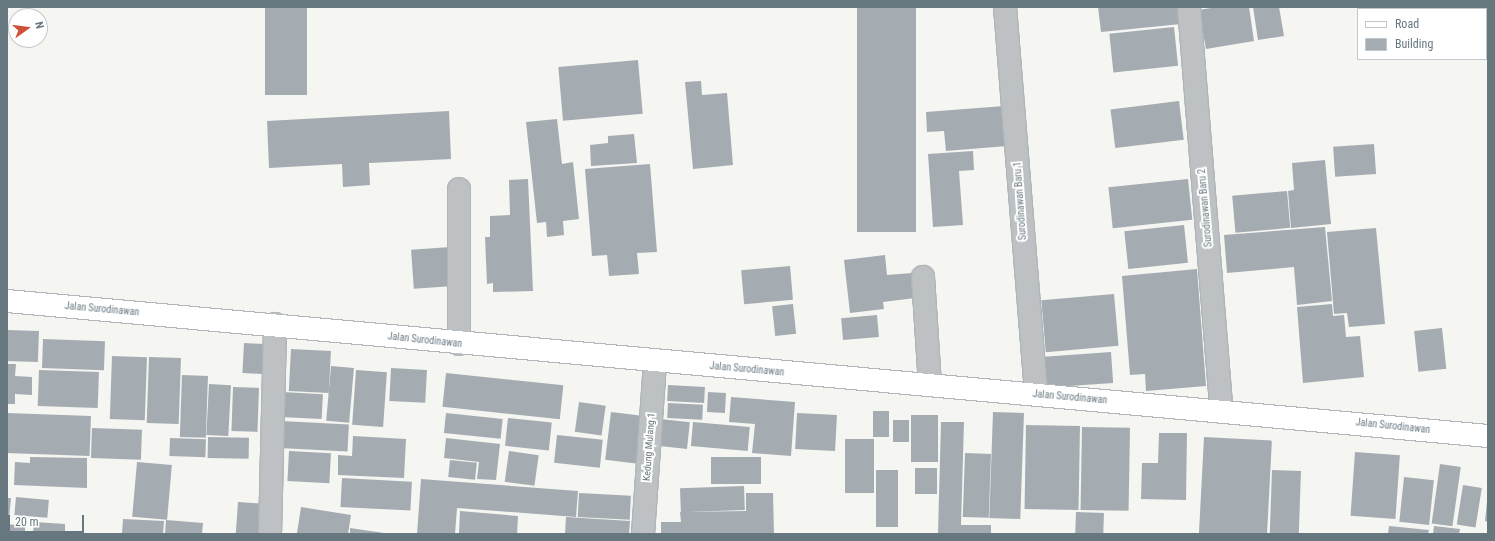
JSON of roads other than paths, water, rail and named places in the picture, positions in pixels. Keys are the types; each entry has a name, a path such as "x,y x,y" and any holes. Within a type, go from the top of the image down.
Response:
{"main road":[{"name":"Jalan Surodinawan","path":"7,301 275,324 459,344 1220,409 1488,436"}],"street":[{"name":"Surodinawan Baru 1","path":"1005,7 1036,394"},
{"name":"Surodinawan Baru 2","path":"1189,7 1220,409"},
{"path":"459,189 459,344"},
{"path":"923,277 930,384"},
{"path":"270,534 275,324"},
{"name":"Kedung Mulang 1","path":"643,534 655,361"}]}
